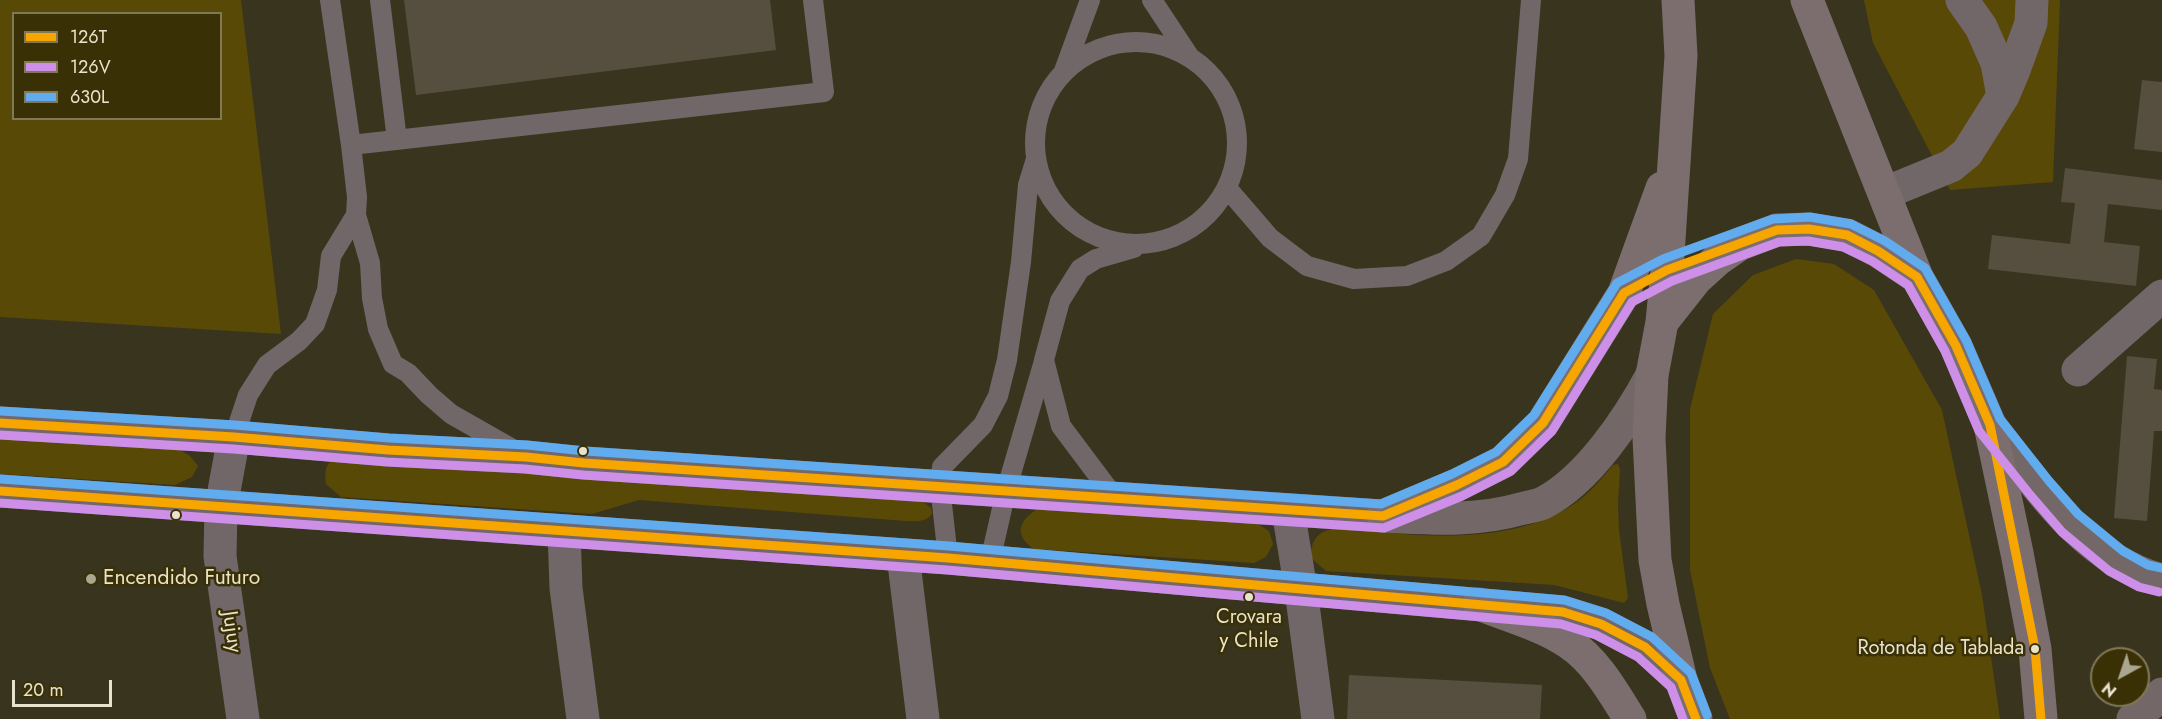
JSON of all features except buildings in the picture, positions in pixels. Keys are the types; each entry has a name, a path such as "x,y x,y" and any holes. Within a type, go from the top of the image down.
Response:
{"main road":[{"path":"1678,0 1681,56 1675,153 1662,322 1652,375 1649,438 1655,560 1681,680 1696,719"},
{"path":"1807,0 1917,277 1956,346 1990,425 2035,649 2041,719"},
{"path":"1383,516 1457,485 1503,462 1543,423 1624,293 1675,153"},
{"path":"1624,293 1667,270 1777,230 1809,229 1847,235 1878,251 1917,277"},
{"path":"1662,322 1696,279 1740,244"},
{"path":"0,423 234,437 388,450 526,456 596,464 1287,510 1468,519 1507,513 1542,504 1574,481 1610,440 1636,405 1652,375"},
{"path":"1990,425 2070,523 2116,561 2144,576 2162,580"},
{"path":"0,491 990,561 1563,612 1601,624 1645,647 1681,680"},
{"path":"1479,604 1569,643 1593,664 1614,692 1629,719"},
{"path":"2133,719 2162,694"}],"street":[{"path":"1962,0 1982,27 1997,63 2003,96"},
{"path":"1885,193 1951,166 1967,153 2003,96 2031,23 2032,0"},
{"path":"2078,370 2162,296"},
{"name":"Jujuy","path":"234,437 221,507 220,556 243,719"},
{"path":"1287,510 1301,590 1318,719"},
{"path":"564,531 566,588 583,719"},
{"path":"903,555 923,719"}],"lane":[{"path":"330,0 351,145 357,197 356,215 370,263 372,298 378,328 393,364 408,373 451,414 526,456"},
{"path":"380,0 397,140"},
{"path":"351,145 824,92 813,0"},
{"path":"948,558 940,486 942,467 983,425 998,396 1007,360 1021,262 1028,185 1036,159 1036,127 1045,97 1064,71 1090,0"},
{"path":"990,561 1006,491 1060,301 1080,269 1096,259 1180,235 1207,216 1227,188 1236,159 1236,130 1228,101 1212,76 1189,56 1152,0"},
{"path":"1227,188 1270,238 1307,266 1354,279 1407,276 1446,261 1481,236 1505,195 1518,159 1532,0"},
{"path":"1064,71 1091,51 1124,42 1158,44 1189,56"},
{"path":"1036,159 1045,188 1062,213 1088,232 1116,242 1147,244"},
{"path":"234,437 248,395 267,365 299,341 315,324 327,290 331,256 356,215"},
{"path":"1044,360 1061,426 1115,498"}],"shaded area":[{"path":"0,0 241,0 281,334 0,317"},
{"path":"1864,0 2060,0 2053,182 1950,190 1873,43"},
{"path":"1796,259 1834,264 1874,290 1942,410 1982,595 2000,719 1730,719 1710,668 1690,570 1690,409 1713,314 1753,275"},
{"path":"0,434 177,448 190,456 198,466 192,477 175,485 0,474"},
{"path":"333,459 921,500 931,508 932,514 923,520 905,521 639,500 592,514 341,497 326,484 325,474"},
{"path":"1618,464 1620,469 1619,530 1628,598 1624,603 1554,585 1326,571 1311,558 1312,546 1317,537 1325,531 1337,528 1352,527 1401,534 1445,536 1490,533 1534,523 1574,504 1590,491 1613,465"},
{"path":"1037,509 1256,523 1269,531 1273,544 1266,557 1254,563 1034,549 1023,539 1021,529 1026,519"}],"transit line":[{"name":"630L","path":"1,411 1381,504 1452,474 1496,452 1534,415 1617,283 1663,259 1773,219 1810,217 1851,224 1885,241 1925,268 1966,340 2000,419 2078,514 2123,551 2148,565 2162,568"},
{"name":"126T","path":"0,423 1383,516 1457,485 1503,462 1543,423 1624,293 1667,270 1777,230 1809,229 1847,235 1878,251 1917,277 1956,346 1990,425 2035,649 2041,719"},
{"name":"126V","path":"0,435 1384,528 1462,496 1511,471 1552,431 1632,302 1672,281 1779,242 1808,241 1843,247 1872,261 1908,285 1945,351 1979,431 2031,496 2062,532 2109,571 2139,587 2159,592"},
{"name":"630L","path":"1,479 949,546 1564,600 1606,613 1652,637 1691,673 1707,715"},
{"name":"126T","path":"0,491 948,558 1563,612 1601,624 1645,647 1681,680 1696,719"},
{"name":"126V","path":"0,503 947,570 1561,624 1596,635 1638,657 1671,687 1683,719"}],"place":[{"name":"Encendido Futuro","path":"91,579"},
{"name":"Crovara y Chile","path":"1249,597"},
{"name":"Rotonda de Tablada","path":"2035,649"}]}
